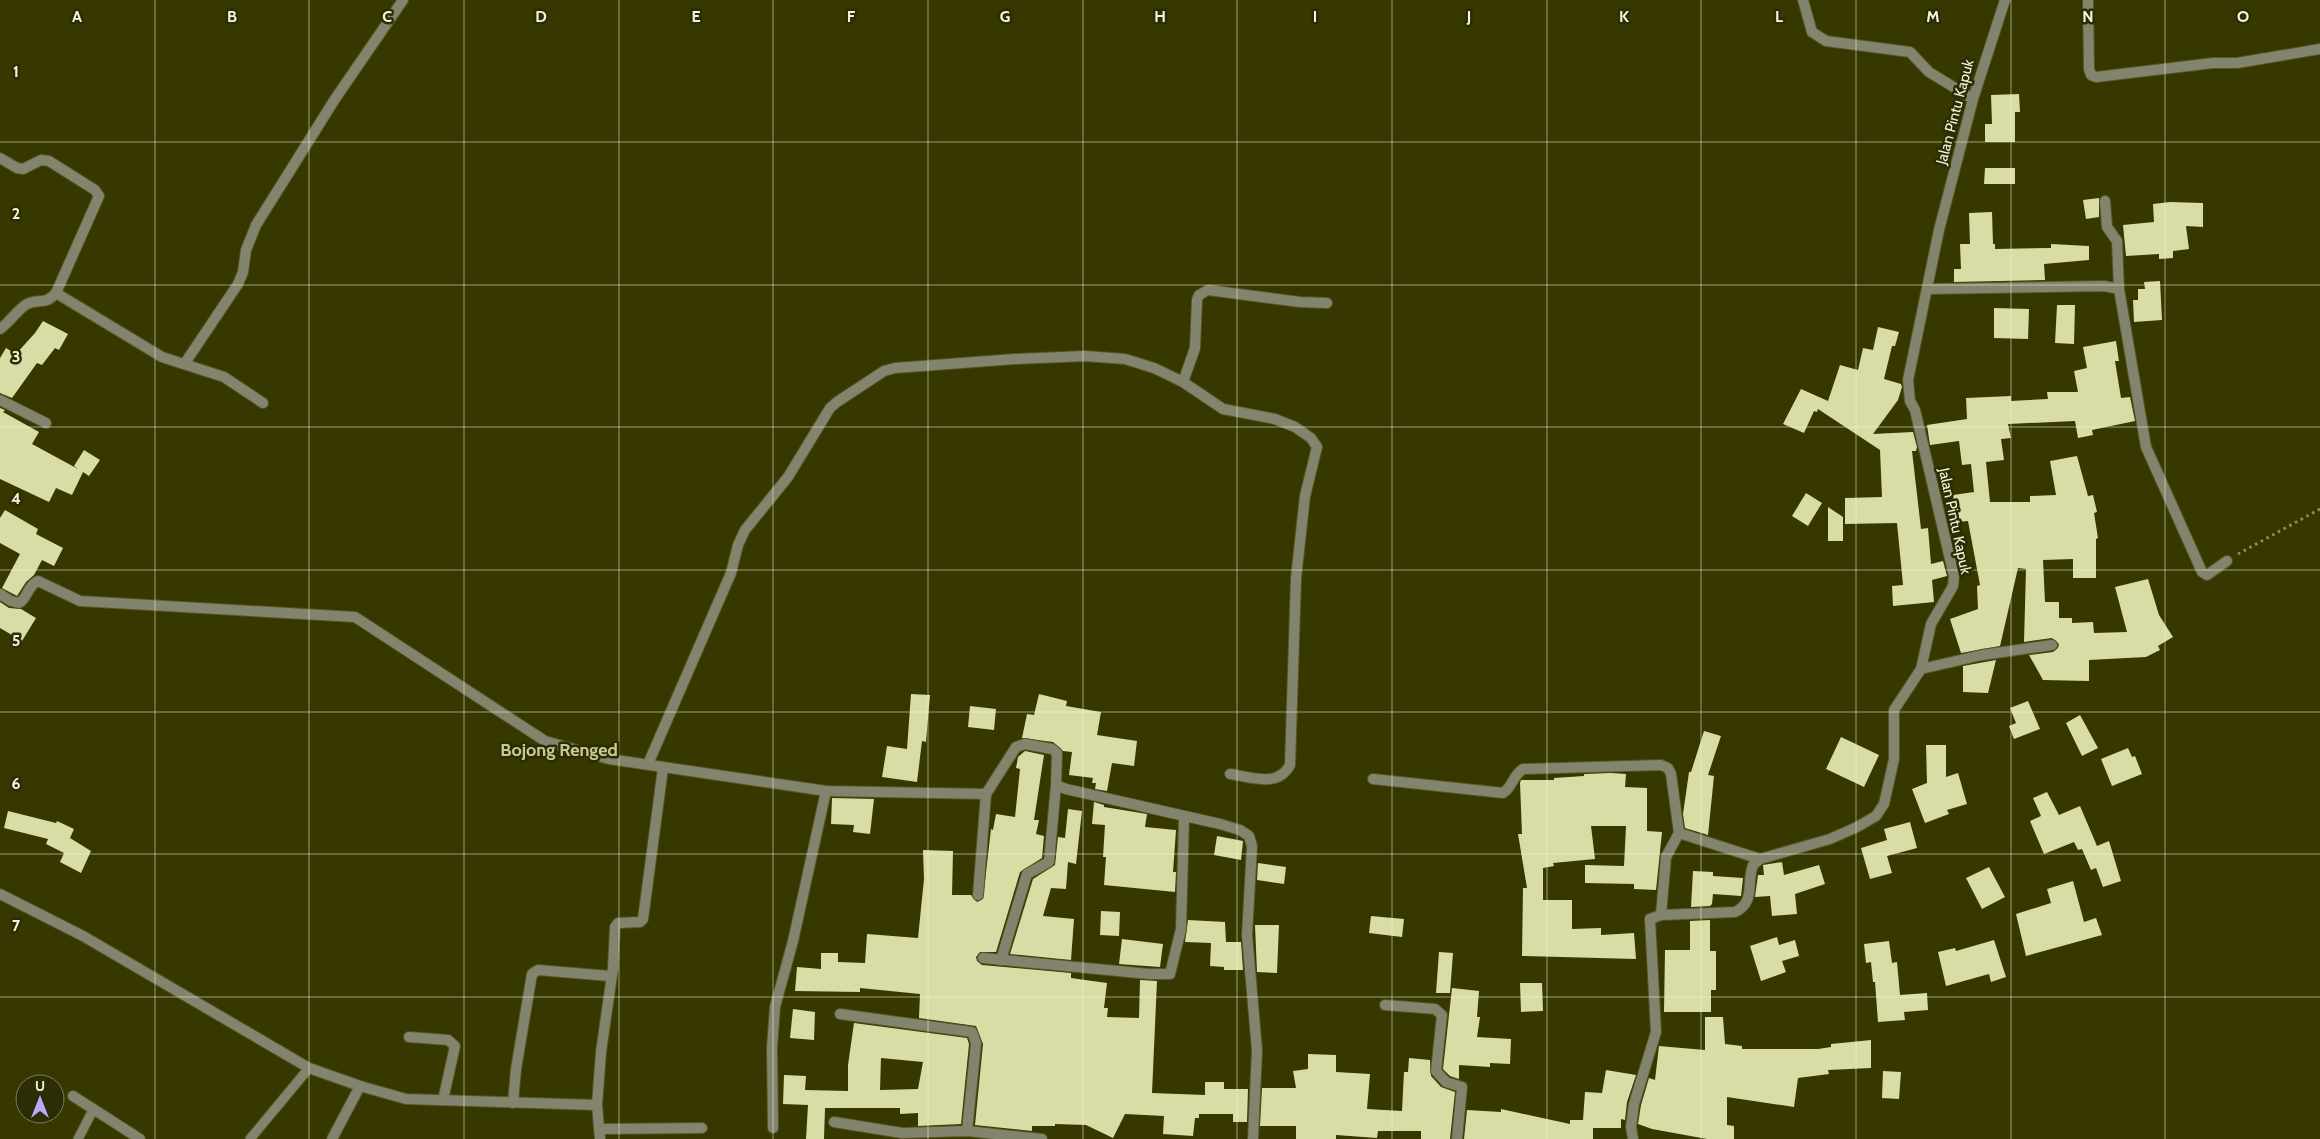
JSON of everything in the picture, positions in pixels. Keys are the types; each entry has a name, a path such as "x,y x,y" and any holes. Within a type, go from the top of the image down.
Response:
{"street":[{"path":"185,364 238,284 243,272 246,250 256,225 279,186 335,99 403,0"},
{"path":"1803,0 1812,32 1826,41 1910,52 1929,72 1973,99"},
{"name":"Jalan Pintu Kapuk","path":"1760,859 1830,839 1876,816 1884,804 1891,782 1894,759 1894,710 1921,669 1931,624 1953,586 1954,576 1915,410 1907,390 1939,230 1973,99 2005,0"},
{"path":"2088,0 2089,69 2091,75 2096,77 2213,63 2237,63 2320,48"},
{"path":"0,158 17,168 28,167 41,160 49,161 99,194 86,230 56,293 49,301 27,304 0,329"},
{"path":"2105,201 2107,227 2117,241 2119,288 2146,447 2202,572 2207,576 2227,561"},
{"path":"1928,289 2104,286 2119,288"},
{"path":"1183,382 1195,348 1197,300 1203,292 1208,290 1300,302 1327,302"},
{"path":"56,293 162,357 224,377 263,403"},
{"path":"648,764 731,573 738,545 745,530 788,477 830,408 884,371 1015,359 1111,356 1148,366 1183,382 1223,409 1275,419 1294,427 1311,438 1317,448 1305,496 1296,578 1290,765 1285,775 1274,780 1230,774"},
{"path":"0,400 46,423"},
{"path":"0,594 11,602 19,603 24,600 29,587 38,581 80,601 355,618 545,741 591,755 662,768 826,791 986,794"},
{"path":"1921,669 1982,655 2052,646"},
{"path":"978,895 986,794 1016,747 1024,744 1052,749 1058,753 1049,862 1027,874 1001,960"},
{"path":"1373,779 1503,793 1510,789 1516,774 1522,769 1661,765 1668,768 1671,774 1679,833 1666,857 1661,915"},
{"path":"662,768 643,919 641,922 621,922 616,925 601,1052 597,1105 600,1134 702,1128"},
{"path":"1056,785 1075,792 1240,830 1249,836 1252,846 1247,935 1257,1050 1253,1139"},
{"path":"773,1128 772,1048 776,1007 793,941 826,791"},
{"path":"983,958 1149,974 1170,974 1181,929 1184,817"},
{"path":"1679,833 1760,859"},
{"path":"1633,1139 1631,1127 1634,1104 1656,1032 1652,944 1649,923 1652,916 1735,912 1744,908 1749,900 1751,870 1753,864 1760,859"},
{"path":"0,894 83,936 309,1068 360,1086 406,1099 597,1105"},
{"path":"513,1103 516,1069 532,974 538,970 610,976"},
{"path":"1385,1005 1435,1010 1442,1015 1436,1071 1446,1082 1462,1087 1457,1139"},
{"path":"840,1014 972,1032 975,1037 976,1053 967,1130"},
{"path":"409,1038 448,1040 455,1046 443,1100"},
{"path":"332,1139 360,1086"},
{"path":"72,1096 140,1139"},
{"path":"834,1122 902,1136 967,1130 1042,1139"}],"lane":[{"path":"250,1139 309,1068"},
{"path":"78,1139 93,1110"}],"path":[{"path":"2227,561 2320,509"}],"building":[{"path":"2019,94 2020,112 2015,112 2015,142 1985,142 1985,124 1992,124 1991,95"},
{"path":"1985,168 2015,168 2015,184 1984,184"},
{"path":"2099,198 2099,217 2086,219 2083,200"},
{"path":"2170,202 2203,203 2203,227 2186,226 2189,249 2173,251 2173,258 2159,259 2159,254 2126,256 2123,225 2154,222 2153,204"},
{"path":"1992,212 1993,244 1995,244 1995,249 2051,248 2051,244 2089,246 2089,260 2044,264 2045,280 1954,282 1954,269 1961,269 1960,244 1970,244 1969,213"},
{"path":"2160,281 2162,320 2134,322 2133,300 2138,300 2138,289 2145,289 2144,282"},
{"path":"2057,305 2075,305 2074,344 2055,343"},
{"path":"1994,308 2029,309 2028,339 1994,338"},
{"path":"43,321 68,334 59,350 55,348 42,365 37,363 12,398 0,393 0,358 6,348 16,354"},
{"path":"1878,327 1899,332 1895,346 1892,346 1884,379 1901,384 1902,387 1898,400 1873,434 1913,432 1917,447 1916,451 1912,451 1921,529 1928,528 1931,564 1943,561 1947,576 1932,580 1934,602 1893,606 1892,586 1903,585 1897,523 1845,524 1845,498 1882,497 1880,450 1818,409 1817,412 1814,411 1804,433 1783,424 1801,389 1828,401 1840,365 1858,370 1863,348 1873,350"},
{"path":"2116,341 2119,361 2115,361 2121,398 2130,397 2135,421 2092,430 2093,435 2078,438 2075,421 2008,424 2011,438 2001,439 2004,460 1986,462 1990,502 2030,502 2030,496 2056,495 2050,461 2077,456 2088,496 2093,495 2097,512 2094,513 2098,538 2096,539 2096,578 2073,578 2073,559 2043,560 2045,602 2059,602 2059,618 2072,618 2072,623 2093,622 2094,633 2127,632 2115,587 2148,579 2159,615 2173,637 2158,646 2160,650 2146,657 2089,660 2089,681 2043,680 2029,655 2053,652 2058,648 2059,644 2052,638 2024,642 2026,569 2018,568 2000,646 1961,653 1950,619 1978,609 1977,586 1980,585 1968,521 1957,522 1953,495 1974,492 1971,464 1962,465 1959,441 1930,445 1927,425 1967,419 1966,398 2011,396 2011,401 2048,399 2047,392 2078,392 2074,371 2087,368 2083,347"},
{"path":"0,408 5,410 3,412 39,432 32,444 78,469 74,466 84,450 100,460 89,476 83,472 72,495 56,488 49,502 0,479"},
{"path":"1806,493 1822,503 1808,526 1792,516"},
{"path":"1828,507 1843,517 1843,541 1828,541"},
{"path":"5,510 38,529 36,534 63,548 54,566 42,560 34,575 26,582 17,596 2,588 20,554 0,543 0,518"},
{"path":"0,602 9,608 21,609 36,618 22,641 0,628"},
{"path":"1996,660 1988,693 1963,692 1963,666"},
{"path":"911,694 930,695 926,742 922,741 917,782 882,777 887,746 907,749"},
{"path":"1039,694 1067,701 1066,706 1101,712 1097,735 1137,741 1134,766 1112,763 1107,791 1095,789 1096,783 1092,783 1093,778 1069,775 1072,752 1063,751 1053,742 1022,738 1027,714 1034,715"},
{"path":"2028,701 2040,729 2014,739 2009,726 2016,723 2010,708"},
{"path":"970,706 996,709 994,730 968,727"},
{"path":"2080,715 2098,748 2082,756 2066,723"},
{"path":"1704,731 1721,736 1708,775 1714,776 1708,835 1685,828 1683,814 1689,772 1691,772"},
{"path":"1841,737 1879,755 1864,787 1826,769"},
{"path":"1926,745 1946,745 1946,777 1958,773 1967,804 1947,810 1949,814 1925,823 1912,789 1927,783"},
{"path":"2128,748 2132,757 2135,756 2142,774 2112,786 2101,759"},
{"path":"1025,751 1044,755 1034,820 1039,820 1036,834 1044,836 1042,858 1020,872 996,952 980,952 976,957 977,961 982,965 1071,973 1071,978 1107,983 1104,1008 1108,1008 1107,1017 1139,1018 1140,980 1157,981 1152,1093 1205,1095 1205,1082 1224,1082 1224,1089 1248,1089 1247,1122 1233,1122 1233,1114 1199,1114 1199,1118 1195,1118 1193,1136 1163,1134 1164,1116 1125,1114 1113,1138 1086,1125 1055,1124 1055,1126 1032,1126 1032,1131 975,1125 983,1044 976,1026 919,1018 920,994 860,988 860,992 795,991 797,967 821,969 821,953 838,953 838,962 865,963 867,934 918,938 924,879 923,850 953,851 952,895 971,895 977,902 983,899 991,829 993,830 996,814 1015,817 1020,769 1016,768 1018,757"},
{"path":"1584,774 1626,774 1625,787 1647,788 1647,831 1662,832 1656,890 1634,889 1634,884 1585,883 1585,865 1624,866 1626,826 1591,826 1595,859 1553,863 1554,866 1543,868 1543,900 1572,900 1572,929 1601,928 1601,935 1634,933 1636,959 1522,956 1523,888 1527,888 1518,834 1522,834 1521,780 1554,780 1554,778 1584,776"},
{"path":"2047,792 2059,815 2080,806 2097,846 2109,841 2121,881 2103,887 2096,868 2091,870 2082,849 2078,850 2074,842 2044,854 2030,821 2041,816 2033,798"},
{"path":"832,798 874,799 870,834 853,832 854,825 831,824"},
{"path":"1094,802 1104,805 1104,807 1147,814 1145,827 1176,830 1173,872 1176,872 1175,892 1104,885 1106,857 1103,857 1105,825 1092,824"},
{"path":"1068,809 1082,811 1076,864 1068,862 1066,889 1051,888 1043,916 1074,919 1071,960 1010,954 1033,879 1055,865 1058,837 1065,838"},
{"path":"8,811 56,823 57,821 74,829 70,838 91,851 81,873 60,862 64,853 46,844 48,839 4,828"},
{"path":"1910,822 1917,848 1887,856 1892,873 1870,879 1861,848 1887,840 1884,829"},
{"path":"1217,836 1243,841 1241,860 1214,855"},
{"path":"1782,862 1784,875 1819,865 1825,884 1795,894 1797,914 1772,916 1770,896 1755,897 1758,875 1764,875 1763,865"},
{"path":"1258,863 1286,867 1284,884 1257,880"},
{"path":"1989,867 2005,897 1982,909 1966,878"},
{"path":"1693,871 1713,872 1713,876 1743,878 1741,896 1713,894 1710,906 1691,907"},
{"path":"2073,881 2084,922 2096,918 2102,935 2026,956 2016,914 2051,903 2047,889"},
{"path":"1101,911 1120,912 1119,936 1100,935"},
{"path":"1371,916 1404,919 1402,937 1369,933"},
{"path":"1188,920 1225,922 1226,942 1241,942 1243,970 1224,970 1224,967 1210,966 1211,943 1185,942"},
{"path":"1710,920 1710,951 1716,951 1716,990 1711,990 1711,1012 1664,1012 1665,950 1690,950 1690,921"},
{"path":"1255,925 1279,925 1277,973 1257,972"},
{"path":"1777,937 1779,945 1795,940 1799,956 1782,961 1786,972 1761,981 1750,946"},
{"path":"1122,939 1163,944 1160,967 1119,964"},
{"path":"1994,940 2006,977 1991,982 1989,974 1946,986 1938,952 1955,948 1956,951"},
{"path":"1889,941 1892,963 1897,962 1900,995 1927,993 1928,1010 1904,1012 1905,1020 1878,1022 1875,982 1873,982 1871,962 1866,963 1864,944"},
{"path":"1439,952 1453,953 1450,993 1436,993"},
{"path":"1520,983 1542,983 1543,1011 1521,1012"},
{"path":"1452,988 1479,991 1477,1017 1480,1017 1477,1037 1511,1039 1510,1064 1490,1063 1490,1067 1459,1065 1459,1079 1450,1076 1443,1069"},
{"path":"793,1009 815,1012 814,1040 790,1038"},
{"path":"1705,1017 1723,1017 1725,1044 1742,1046 1742,1049 1818,1049 1831,1047 1831,1044 1871,1040 1871,1068 1828,1070 1829,1074 1798,1078 1794,1107 1727,1097 1727,1125 1734,1126 1734,1139 1707,1139 1652,1129 1638,1124 1641,1105 1649,1078 1655,1080 1659,1046 1705,1050"},
{"path":"854,1023 967,1038 969,1044 961,1124 918,1126 918,1113 900,1114 900,1108 825,1108 824,1139 806,1139 808,1105 783,1104 784,1075 806,1076 805,1090 848,1091 848,1065","holes":["881,1058 923,1062 918,1089 880,1090"]},
{"path":"1308,1054 1336,1055 1336,1072 1370,1074 1367,1109 1402,1111 1404,1072 1408,1072 1409,1058 1430,1060 1431,1076 1441,1087 1455,1092 1450,1139 1421,1139 1421,1131 1378,1131 1377,1138 1336,1135 1336,1139 1296,1139 1296,1126 1260,1126 1262,1088 1296,1088 1293,1071 1308,1069"},
{"path":"1606,1070 1636,1075 1627,1102 1625,1120 1621,1119 1621,1128 1593,1128 1593,1139 1464,1139 1467,1110 1501,1112 1501,1109 1570,1124 1570,1120 1583,1120 1585,1092 1602,1093"},
{"path":"1883,1071 1901,1072 1899,1099 1882,1098"}],"district":[{"name":"Bojong Renged","path":"559,750"}]}
